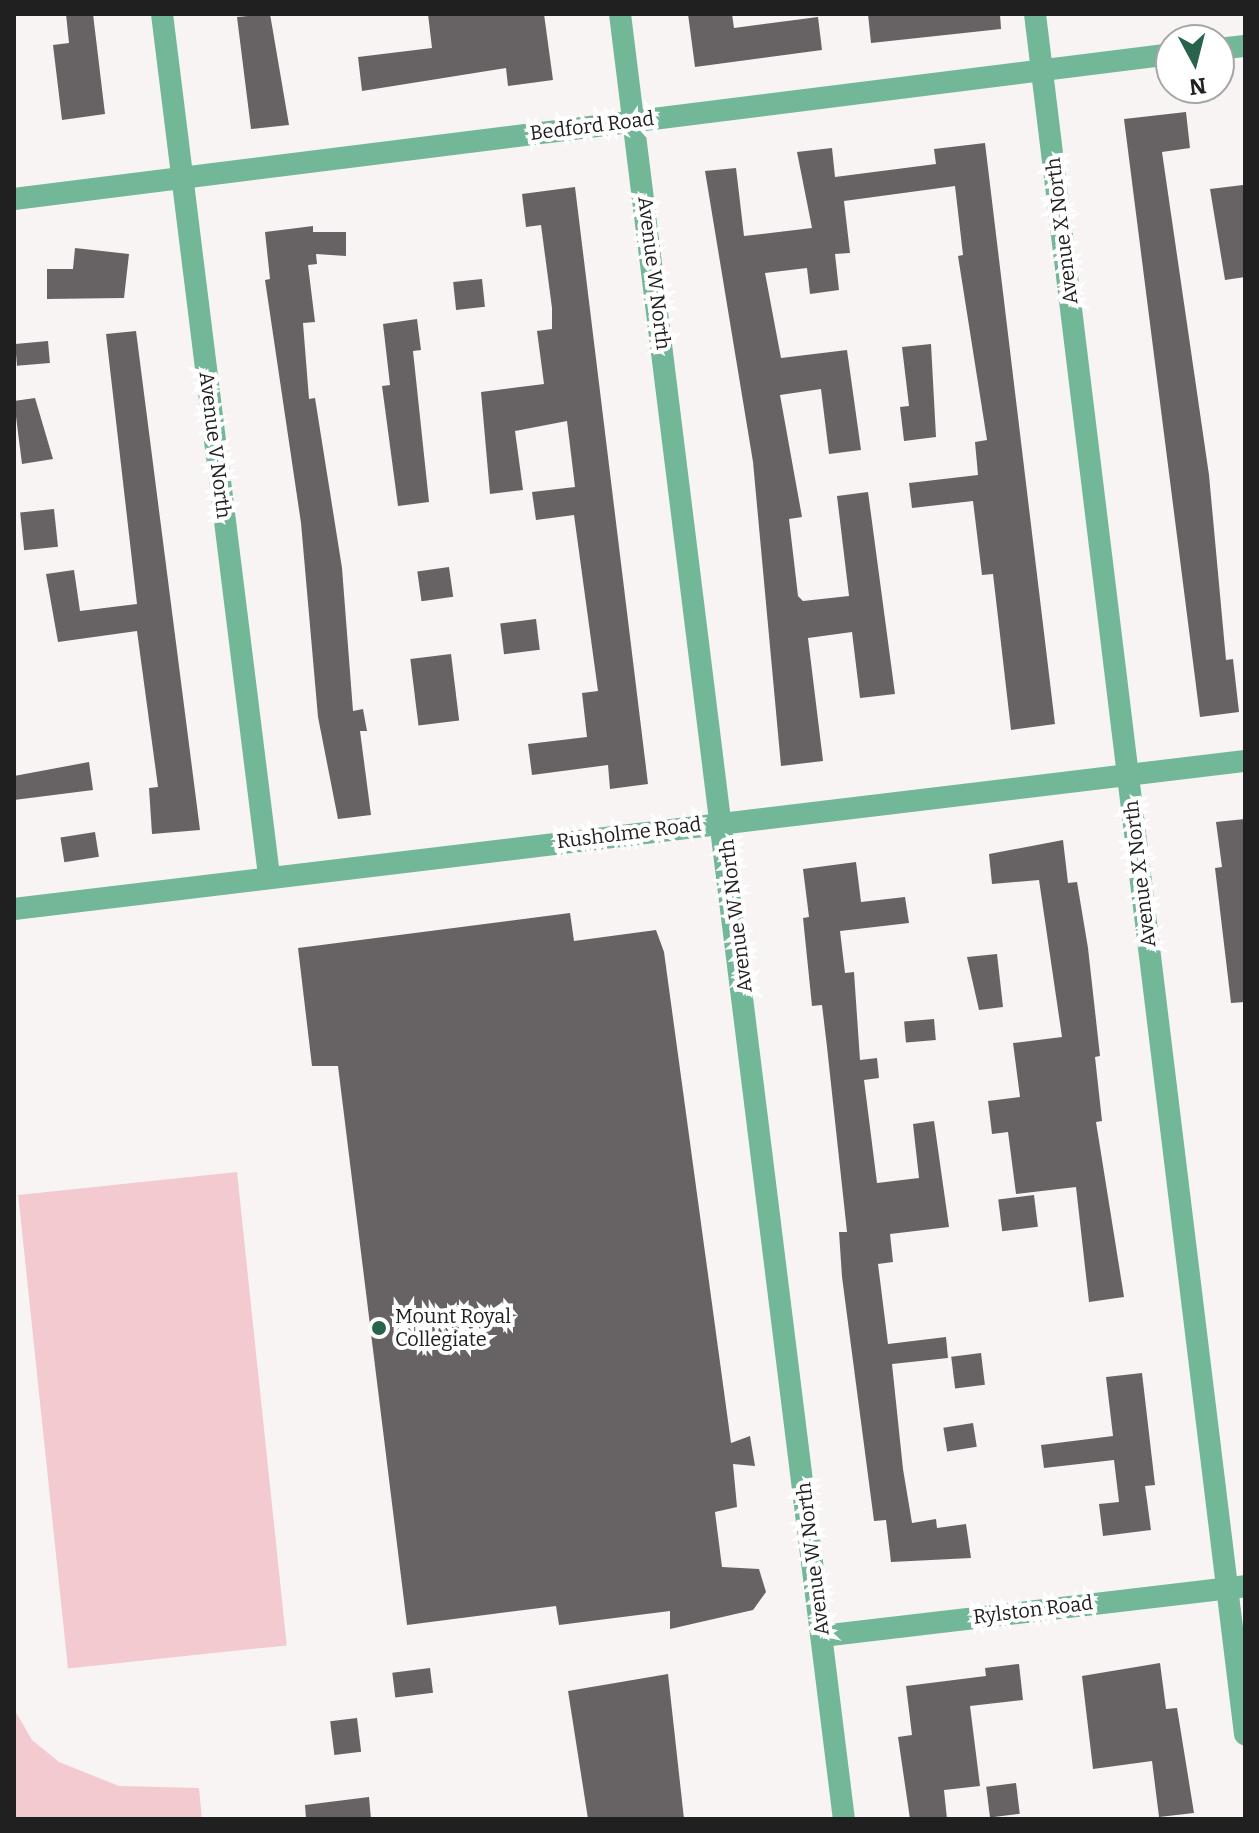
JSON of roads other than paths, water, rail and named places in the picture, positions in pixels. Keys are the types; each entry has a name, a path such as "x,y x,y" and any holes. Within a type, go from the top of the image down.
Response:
{"street":[{"name":"Avenue V North","path":"162,14 269,876"},
{"name":"Avenue W North","path":"620,14 725,822 844,1819"},
{"name":"Avenue X North","path":"1035,14 1128,773 1236,1587 1245,1734"},
{"name":"Bedford Road","path":"14,199 1155,56"},
{"name":"Rusholme Road","path":"14,909 1245,761"},
{"name":"Rylston Road","path":"822,1636 1236,1587"}],"place":[{"name":"Mount Royal Collegiate","path":"379,1328"}]}
